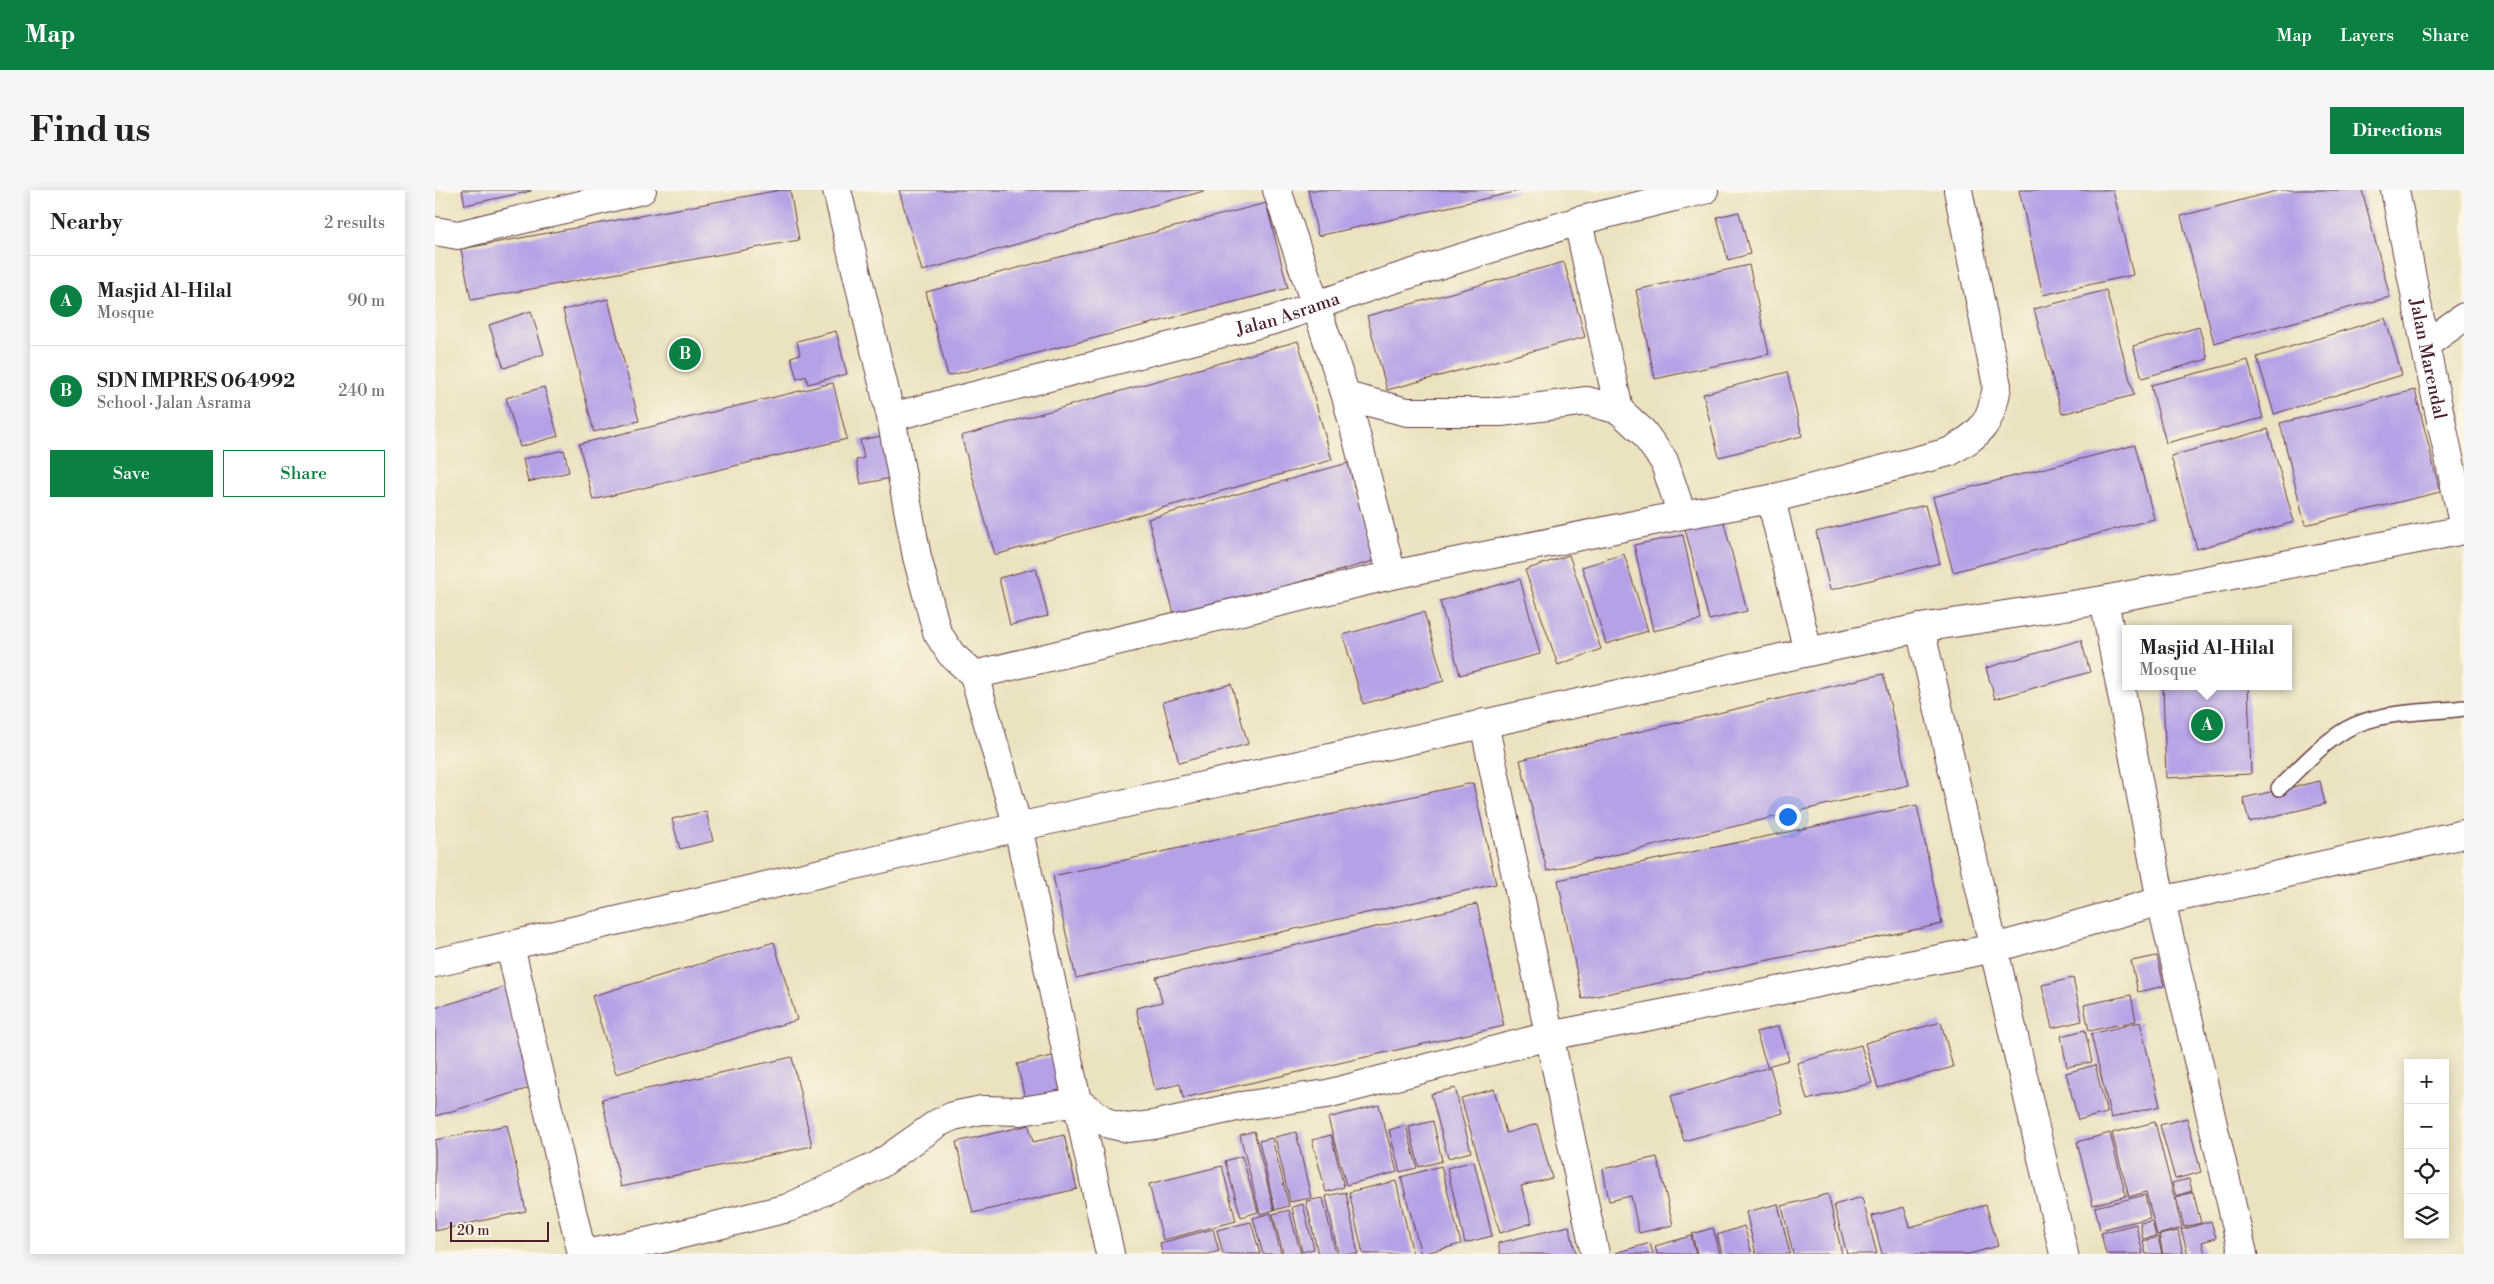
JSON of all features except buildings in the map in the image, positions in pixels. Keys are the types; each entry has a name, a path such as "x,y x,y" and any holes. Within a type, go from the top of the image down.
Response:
{"street":[{"path":"435,231 458,236 642,190"},
{"path":"837,190 891,417 917,557 937,632 951,654 975,675 1018,826 1079,1102 1110,1254"},
{"path":"1277,190 1314,306 1346,396 1392,575"},
{"name":"Jalan Asrama","path":"891,417 1264,322 1578,221 1675,193 1704,190"},
{"path":"975,675 1392,575 1682,515 1771,500 1949,452 1968,441 1986,424 1993,410 1997,386 1958,190"},
{"name":"Jalan Marendal","path":"2395,190 2425,345 2464,529"},
{"path":"1578,221 1619,410"},
{"path":"2425,345 2464,317"},
{"path":"1346,396 1407,412 1501,412 1587,400 1619,410 1643,432 1663,461 1682,515"},
{"path":"1771,500 1808,652"},
{"path":"435,963 1018,826 1920,628 2104,600 2464,529"},
{"path":"2104,600 2161,901 2243,1254"},
{"path":"1920,628 2064,1254"},
{"path":"1484,723 1595,1254"},
{"path":"510,946 583,1254 666,1238 787,1208 879,1165 938,1123 953,1116 982,1110 1021,1111 1079,1102 1109,1124 1127,1128 1153,1125 1241,1106 1327,1094 1549,1036 1995,948 2161,901 2464,834"}],"lane":[{"path":"2279,788 2324,746 2347,729 2377,718 2464,708"}],"place":[{"name":"SDN IMPRES 064992","path":"685,354"},
{"name":"Masjid Al-Hilal","path":"2207,725"}]}
